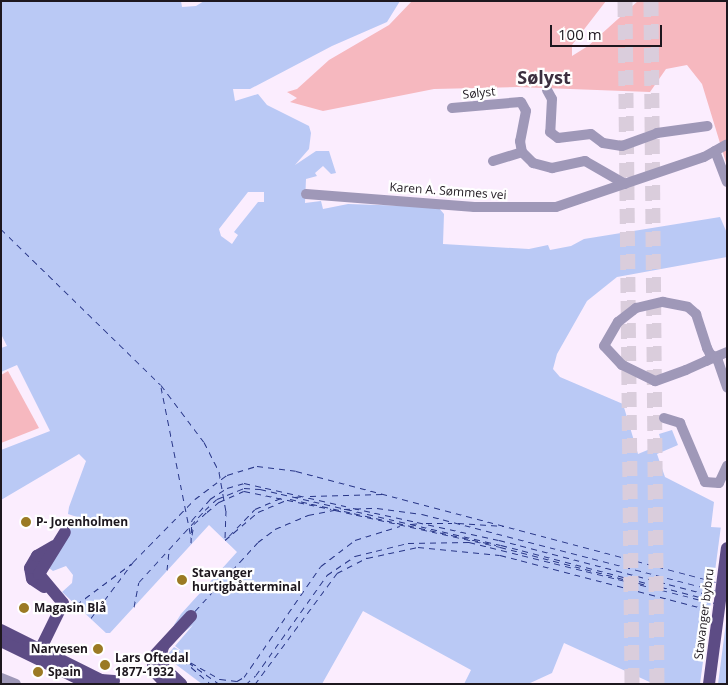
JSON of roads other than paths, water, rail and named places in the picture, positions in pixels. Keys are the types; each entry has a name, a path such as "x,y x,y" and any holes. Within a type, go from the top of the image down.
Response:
{"main road":[{"path":"40,650 63,605 60,595 39,576 62,536 38,556 30,566 32,579 60,598 63,605"},
{"name":"Stavanger bybru","path":"709,684 727,548"},
{"path":"166,684 154,673 152,664 165,642 191,616"},
{"path":"1,630 101,680 116,683"},
{"path":"1,641 89,684"},
{"path":"165,642 160,662 167,672 181,684"}],"street":[{"path":"547,90 552,98 550,132 558,138 591,134 603,143 622,146 657,132 708,126"},
{"name":"Sølyst","path":"452,108 514,102 523,104 525,118 520,136 522,152"},
{"name":"Karen A. Sømmes vei","path":"306,194 474,207 541,207 581,200 716,151 727,144"},
{"path":"716,151 727,182"},
{"path":"494,161 522,152 542,166 590,163 625,184"},
{"path":"727,352 715,358 655,381 622,365 606,351 604,343 627,313 640,306 668,303 694,310 707,348 715,358 727,387"},
{"path":"664,418 680,423 705,482 719,483 727,466"},
{"path":"1,678 16,684"}],"water":[{"path":"1,1 181,1 182,7 196,6 204,1 400,1 387,22 332,46 250,89 233,89 235,101 258,94 267,105 309,126 311,133 309,149 295,165 316,151 329,151 336,173 331,174 323,166 315,173 317,176 306,179 305,203 321,201 323,209 348,204 438,207 444,214 443,244 529,249 548,245 550,250 571,246 584,239 720,217 727,233 727,257 617,277 587,301 557,354 553,369 560,377 623,404 638,454 662,444 659,434 672,430 678,445 657,454 665,477 714,502 711,527 727,528 727,684 654,684 564,643 552,673 528,684 464,684 471,670 363,611 322,684 202,684 174,663 177,660 168,654 174,647 183,652 175,646 193,625 183,633 174,625 181,614 237,552 209,525 110,633 106,633 62,592 72,583 73,575 66,566 53,571 49,568 50,563 77,517 68,514 69,507 86,461 79,454 1,500 1,450 50,431 17,365 1,372 1,348 7,346 1,334","holes":["248,192 264,192 264,202 258,202 234,232 238,235 232,244 221,236 219,229"]}],"tunnel":[{"path":"625,1 632,684"},
{"path":"651,1 657,684"}],"place":[{"name":"P- Jorenholmen","path":"26,522"},
{"name":"Stavanger hurtigbåtterminal","path":"182,580"},
{"name":"Magasin Blå","path":"24,608"},
{"name":"Narvesen","path":"98,649"},
{"name":"Lars Oftedal 1877-1932","path":"105,665"},
{"name":"Spain","path":"38,672"}],"district":[{"name":"Sølyst","path":"544,77"}]}
